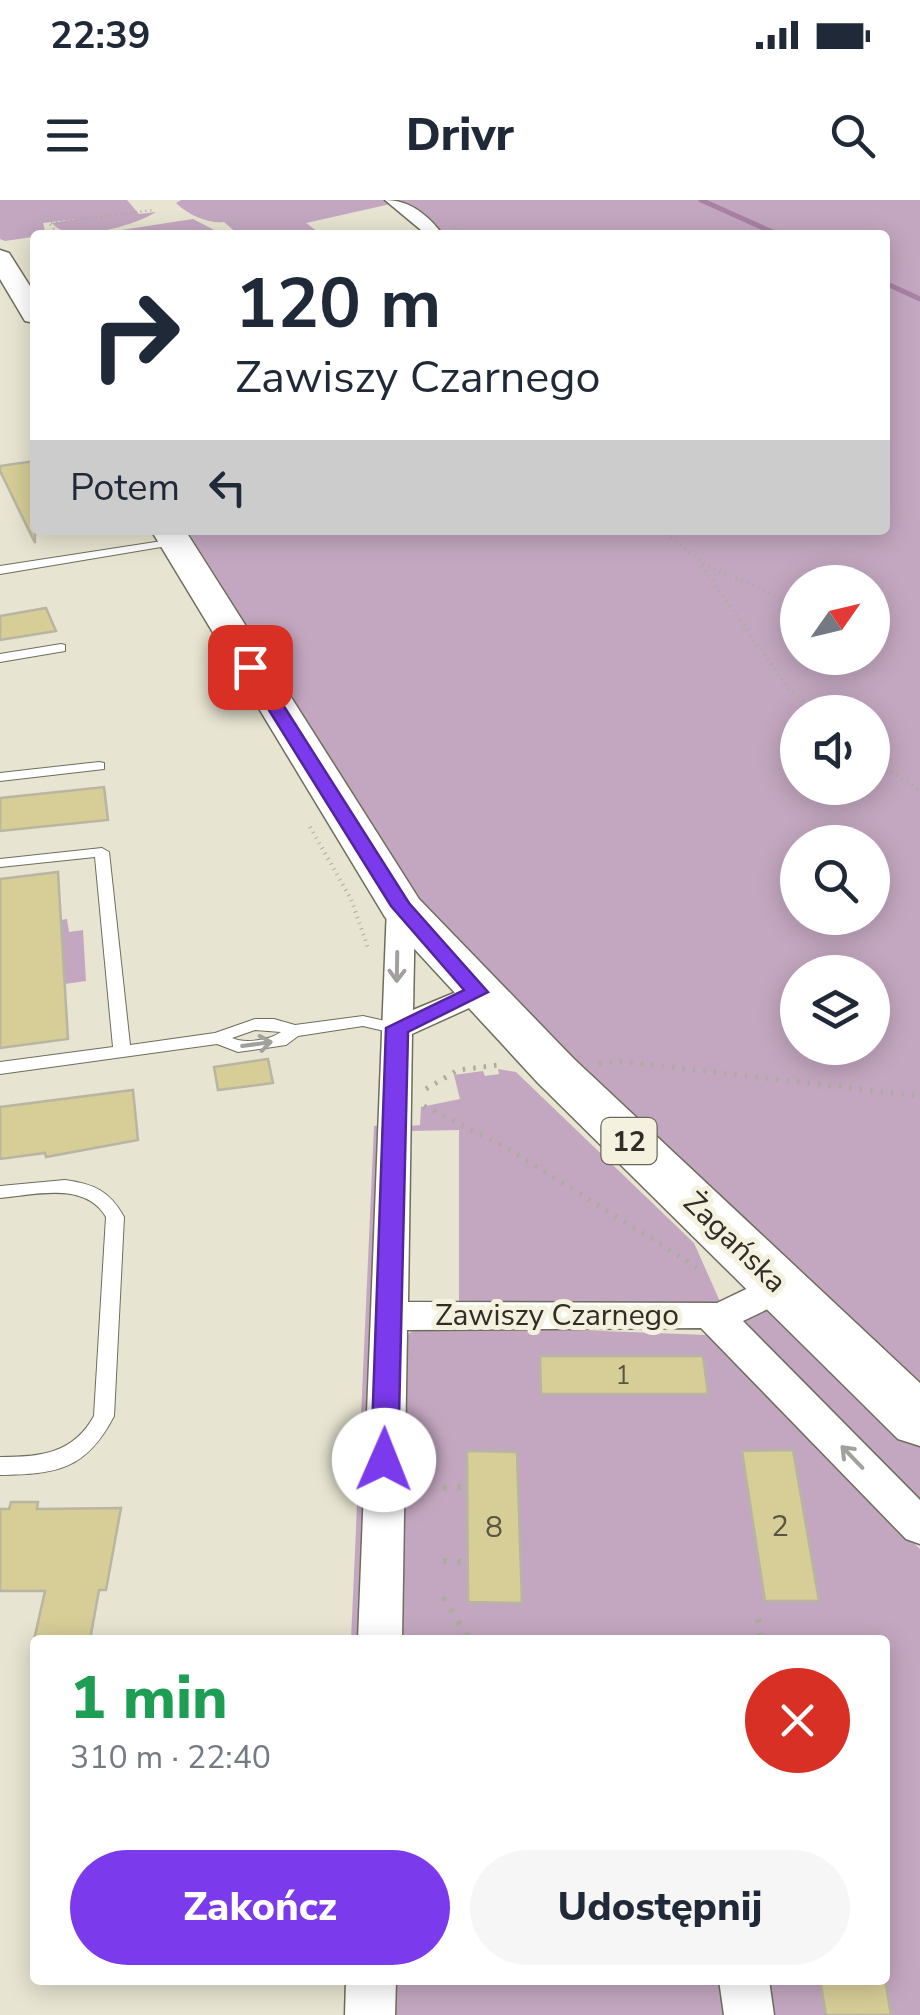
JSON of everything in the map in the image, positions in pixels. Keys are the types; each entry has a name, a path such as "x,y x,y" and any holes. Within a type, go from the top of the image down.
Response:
{"main road":[{"path":"0,258 30,307"},
{"name":"Żagańska","path":"172,536 401,906 478,992 534,1070 782,1288 920,1420"}],"street":[{"path":"392,200 431,230"},
{"path":"380,1635 401,906"},
{"path":"397,1028 478,992"},
{"name":"Zawiszy Czarnego","path":"723,1324 732,1309 782,1288"},
{"name":"Zawiszy Czarnego","path":"388,1316 708,1314 723,1324 920,1527"},
{"path":"370,2015 371,1985"},
{"path":"745,1985 748,2015"}],"lane":[{"path":"0,570 172,536"},
{"path":"0,658 61,648"},
{"path":"0,777 98,766"},
{"path":"0,863 102,852 122,1050"},
{"path":"0,1068 218,1038 238,1047 280,1041 293,1030 363,1022 397,1028"},
{"path":"0,1192 80,1188 108,1204 115,1217 104,1416 99,1429 78,1453 60,1464 0,1466"}],"path":[{"path":"54,229 48,223 153,210"},
{"path":"665,535 684,556 702,566 780,598"},
{"path":"702,566 796,695"},
{"path":"890,770 920,791"},
{"path":"708,1262 716,1279 507,1148 416,1102 427,1088 458,1070 499,1065 534,1070 618,1061 920,1096"},
{"path":"444,1488 462,1488"},
{"path":"443,1561 464,1562"},
{"path":"443,1597 466,1635"},
{"path":"758,1619 761,1635"}],"shaded area":[{"path":"0,200 127,200 139,214 156,212 108,230 61,230 52,223 76,219 43,223 45,230 30,230 30,237 0,239"},
{"path":"398,200 920,200 920,298 890,284 890,230 770,230 714,205 766,230 429,230 429,222"},
{"path":"176,203 395,203 306,223 315,230 233,230 224,222 205,220"},
{"path":"193,219 214,230 122,230"},
{"path":"890,286 920,300 920,1386 594,1083 469,956 411,890 190,535 890,535"},
{"path":"67,919 69,932 83,930 86,981 65,984 60,920"},
{"path":"498,1069 516,1072 694,1243 722,1306 459,1306 459,1130 410,1131 410,1126 420,1125 421,1107 460,1099 454,1075 483,1071 485,1076 499,1074"},
{"path":"382,1125 361,1635 351,1635 374,1126"},
{"path":"771,1304 920,1439 920,1512 741,1324 751,1312"},
{"path":"522,1328 707,1335 920,1549 920,2015 387,2015 388,1985 890,1985 890,1635 398,1635 406,1336 415,1329"}],"building":[{"path":"30,462 30,533 0,471 0,466"},
{"path":"46,608 56,631 0,640 0,616"},
{"path":"104,787 108,820 0,831 0,798"},
{"path":"58,872 68,1039 0,1048 0,879"},
{"path":"268,1059 273,1083 218,1090 214,1067"},
{"path":"133,1090 138,1140 46,1157 45,1153 0,1159 0,1107"},
{"path":"540,1356 703,1356 708,1394 541,1394"},
{"path":"793,1450 819,1601 765,1601 742,1451"},
{"path":"467,1451 517,1452 522,1603 468,1602"},
{"path":"11,1502 38,1502 37,1509 121,1508 106,1590 99,1590 91,1635 35,1635 45,1591 0,1591 0,1509 9,1509"},
{"path":"821,1985 886,1985 891,2015 826,2015"}],"waterway":[{"path":"701,200 768,230"},
{"path":"890,285 920,299"}],"route":[{"path":"250,667 401,906 478,992 397,1028 384,1460"}]}
